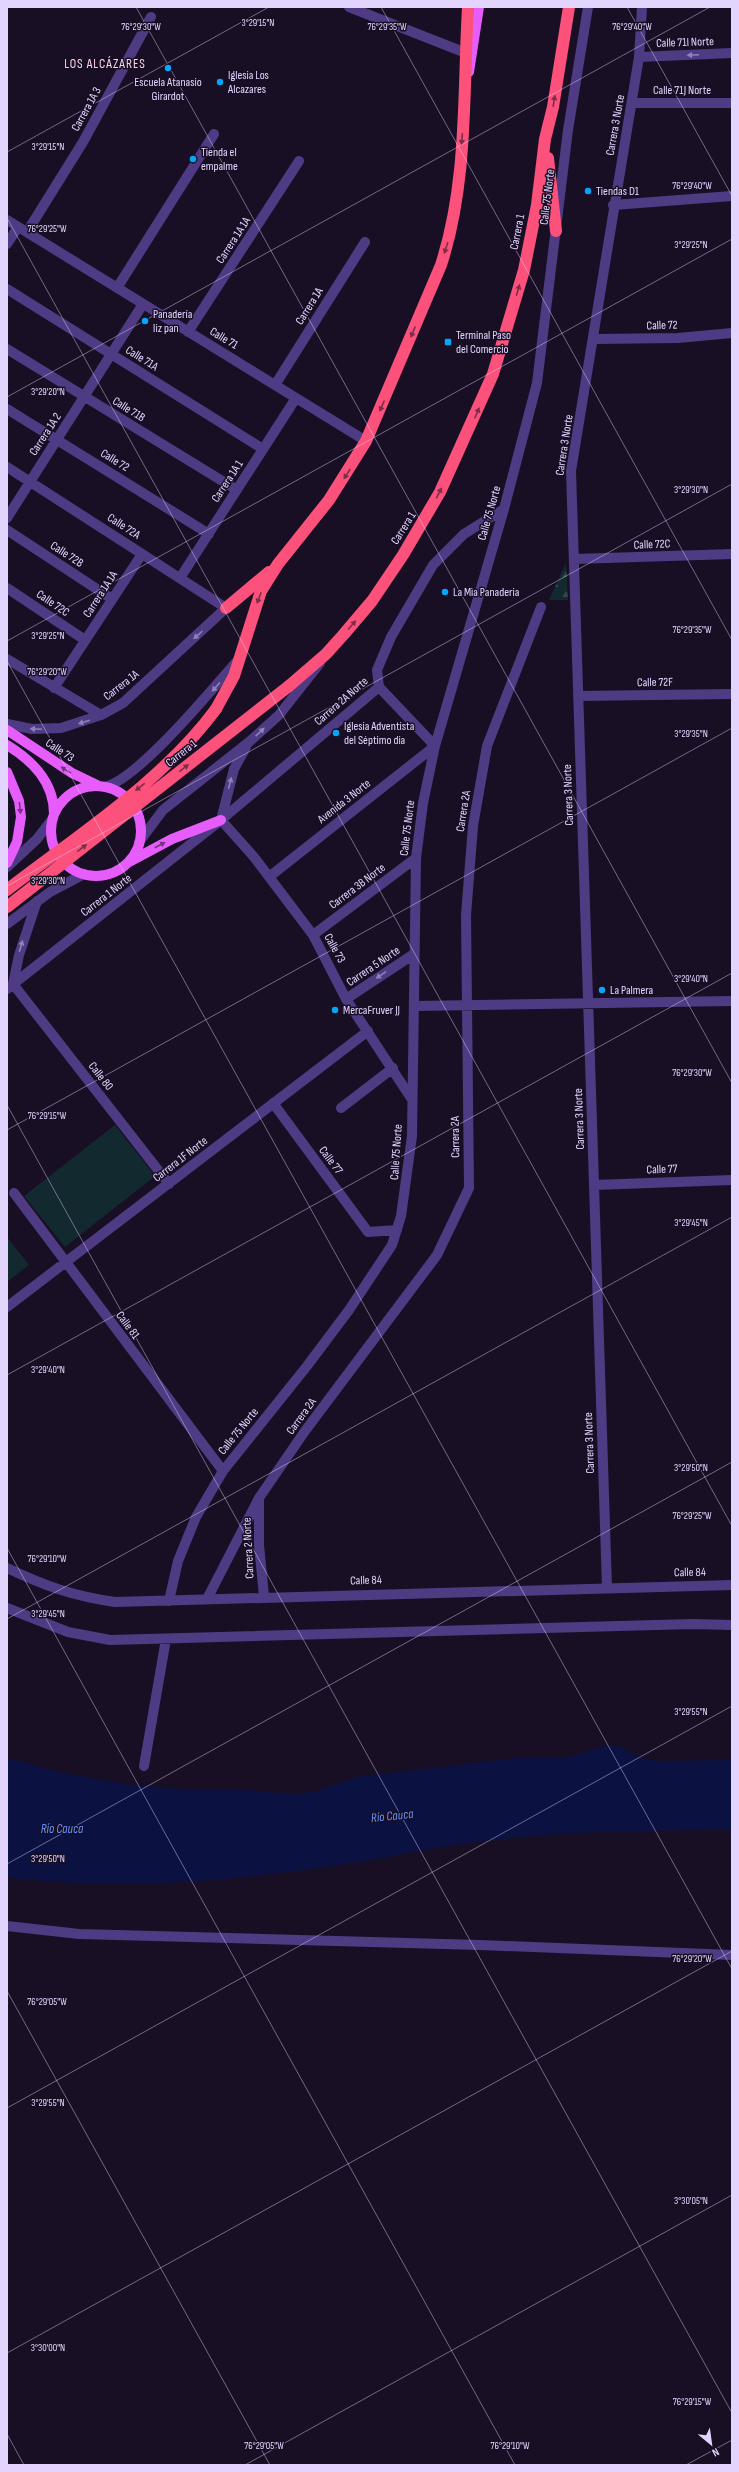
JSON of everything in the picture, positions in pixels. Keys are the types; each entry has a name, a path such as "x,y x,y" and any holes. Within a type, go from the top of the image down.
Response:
{"highway":[{"path":"465,100 468,7"},
{"name":"Carrera 1","path":"7,907 289,686 326,654 372,601 421,527 474,420 493,374 524,270 537,205 546,139 553,107 569,7"},
{"name":"Carrera 1","path":"7,890 154,777 196,736 216,709 229,687 261,591 278,564 330,500 366,441 441,265 449,240 459,178 465,100"},
{"path":"546,139 556,231"},
{"path":"226,608 278,564"}],"main road":[{"name":"Carrera 1","path":"465,100 479,7"},
{"name":"Calle 73","path":"7,730 72,773 102,787"},
{"path":"7,745 21,754 49,783 53,797 51,835 55,851 68,867 84,874 106,875 172,839 221,820"},
{"path":"7,772 8,785 19,800 21,817 17,842 7,863"},
{"path":"53,817 62,802 71,794 85,788 102,787 121,794 134,808 140,823 139,842 134,854 126,864"}],"street":[{"path":"349,7 466,53"},
{"name":"Calle 75 Norte","path":"169,1601 178,1561 196,1517 222,1471 350,1310 392,1244 397,1230 407,1186 412,1136 411,1098 415,1006 414,954 416,858 423,803 435,746 504,509 537,383 568,130 588,7"},
{"name":"Carrera 3 Norte","path":"607,1588 571,471 613,205 640,57 642,7"},
{"name":"Carrera 1A 3","path":"27,232 83,142 151,17"},
{"name":"Calle 71I Norte","path":"640,57 732,53"},
{"name":"Calle 71J Norte","path":"632,103 732,103"},
{"path":"116,288 214,134"},
{"name":"Carrera 1A 1A","path":"188,332 299,162"},
{"path":"613,205 732,196"},
{"name":"Calle 71","path":"7,220 366,441"},
{"path":"7,244 18,227"},
{"name":"Carrera 1A","path":"274,385 365,242"},
{"name":"Calle 71A","path":"7,289 263,449"},
{"name":"Carrera 1A 2","path":"7,518 143,304"},
{"name":"Calle 72","path":"593,339 678,338 732,333"},
{"name":"Calle 71B","path":"7,349 237,490"},
{"name":"Carrera 1A 1","path":"180,578 296,398"},
{"name":"Calle 72","path":"7,409 209,534"},
{"name":"Calle 72A","path":"7,467 226,608"},
{"name":"Carrera 2A Norte","path":"221,820 379,687 377,670 391,637 433,566 464,534 504,509"},
{"name":"Calle 72B","path":"7,530 112,599"},
{"name":"Carrera 1A 1A","path":"54,688 142,554"},
{"name":"Calle 72C","path":"574,559 732,554"},
{"name":"Calle 72C","path":"7,588 85,640"},
{"name":"Carrera 2A","path":"207,1600 259,1498 305,1431 437,1255 469,1188 466,915 473,826 487,746 541,607"},
{"name":"Carrera 1A","path":"7,724 32,728 56,728 78,724 102,715 123,702 226,608"},
{"path":"139,842 163,810 249,742 294,698 326,654"},
{"path":"102,787 122,780 160,746 218,684 240,656"},
{"path":"7,659 102,715"},
{"path":"379,687 435,746"},
{"name":"Calle 72F","path":"578,696 732,694"},
{"path":"221,820 234,769 249,742"},
{"name":"Avenida 3 Norte","path":"268,877 435,746"},
{"path":"7,867 37,839 53,817"},
{"name":"Calle 73","path":"221,820 313,935 346,999 393,1068 411,1098"},
{"name":"Carrera 1 Norte","path":"10,986 221,820"},
{"name":"Carrera 3B Norte","path":"313,935 416,858"},
{"path":"7,924 37,901 84,874"},
{"path":"10,986 37,901"},
{"name":"Carrera 5 Norte","path":"346,999 414,954"},
{"name":"Calle 80","path":"10,986 168,1184"},
{"path":"415,1006 732,1001"},
{"name":"Carrera 1F Norte","path":"7,1307 368,1031"},
{"path":"341,1108 393,1068"},
{"name":"Calle 77","path":"273,1103 368,1232 397,1230"},
{"name":"Calle 77","path":"594,1185 732,1180"},
{"name":"Calle 81","path":"14,1193 64,1263 222,1471"},
{"name":"Carrera 2 Norte","path":"259,1498 259,1545 264,1596"},
{"name":"Calle 84","path":"7,1568 46,1586 82,1597 115,1602 207,1600 264,1596 732,1584"},
{"path":"7,1608 68,1632 110,1640 731,1624"},
{"path":"144,1766 166,1639"},
{"path":"7,1926 79,1934 480,1945 732,1955"}],"green space":[{"path":"566,563 568,600 549,600"},
{"path":"115,1125 155,1176 65,1247 24,1196"},
{"path":"7,1237 29,1265 7,1282"}],"water":[{"name":"Río Cauca","path":"617,1745 641,1758 657,1761 732,1760 732,1830 600,1832 502,1839 444,1846 326,1867 189,1882 98,1884 52,1882 7,1877 7,1758 63,1773 125,1784 189,1790 247,1790 291,1794 313,1792 356,1777 517,1758 569,1757 603,1746"}],"place":[{"name":"Escuela Atanasio Girardot","path":"168,68"},
{"name":"Iglesia Los Alcazares","path":"220,82"},
{"name":"Tienda el empalme","path":"193,159"},
{"name":"Tiendas D1","path":"588,191"},
{"name":"Panadería liz pan","path":"145,321"},
{"name":"Terminal Paso del Comercio","path":"448,342"},
{"name":"La Mìa Panaderia","path":"445,592"},
{"name":"Iglesia Adventista del Séptimo dia","path":"336,733"},
{"name":"La Palmera","path":"602,990"},
{"name":"MercaFruver JJ","path":"335,1010"}],"district":[{"name":"LOS ALCÁZARES","path":"105,63"}]}
